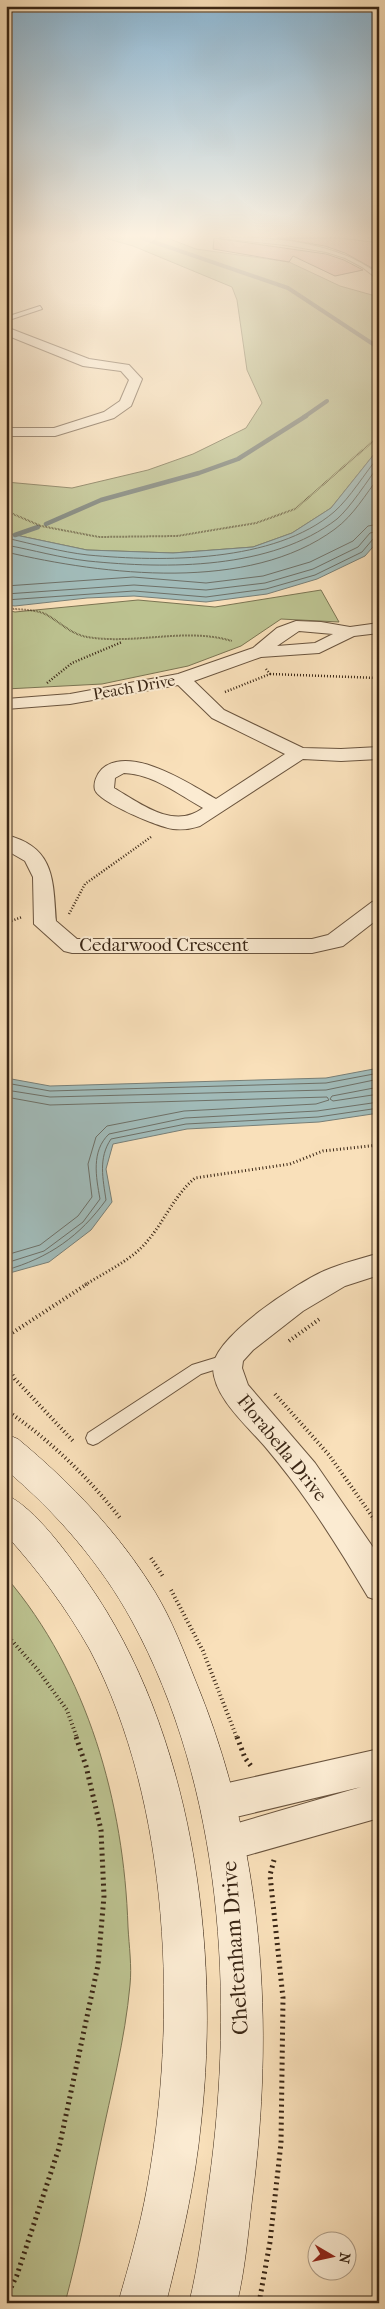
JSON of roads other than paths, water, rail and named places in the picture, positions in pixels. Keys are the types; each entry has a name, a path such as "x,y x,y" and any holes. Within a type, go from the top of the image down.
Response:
{"main road":[{"name":"Cheltenham Drive","path":"6,1449 35,1472 72,1511 108,1555 141,1602 191,1709 223,1823 236,1894 240,1967 242,2077 233,2181 213,2303"},
{"path":"6,1511 57,1568 104,1640 129,1698 150,1757 166,1818 178,1889 184,1959 180,2104 170,2188 142,2303"}],"street":[{"path":"6,432 55,432 109,415 119,410 126,403 136,380 125,368 87,363 44,346"},
{"name":"Peach Drive","path":"259,652 283,632 296,626 321,627 350,632 379,628"},
{"name":"Peach Drive","path":"6,704 43,701 182,679 259,652 319,648 350,632"},
{"path":"182,679 218,714 299,753 341,756 379,753"},
{"path":"216,807 144,768 129,766 115,769 107,774 103,782 105,791 166,822 182,824 194,822 299,753"},
{"name":"Cedarwood Crescent","path":"6,841 33,857 43,877 45,924 72,946 312,946 335,941 379,906"},
{"path":"228,1360 240,1343 288,1308 334,1279 379,1264"},
{"name":"Florabella Drive","path":"228,1360 229,1378 237,1394 284,1445 312,1482 345,1527 379,1586"},
{"path":"223,1823 379,1766"},
{"path":"223,1823 379,1800"}],"lane":[{"path":"93,1438 197,1369 228,1360"}],"water":[{"path":"379,448 379,540 365,556 317,579 267,594 206,602 134,596 87,598 15,606 6,605 6,533 87,550 173,553 253,547 292,533 331,508"},
{"path":"379,1068 379,1113 319,1122 187,1129 113,1144 106,1169 112,1202 91,1230 49,1262 6,1274 6,1078 50,1086 326,1078"}],"waterway":[{"path":"376,346 379,348"},
{"path":"304,417 327,401"},
{"path":"46,524 101,500 199,473 238,459 306,416"},
{"path":"15,535 38,527"}]}
